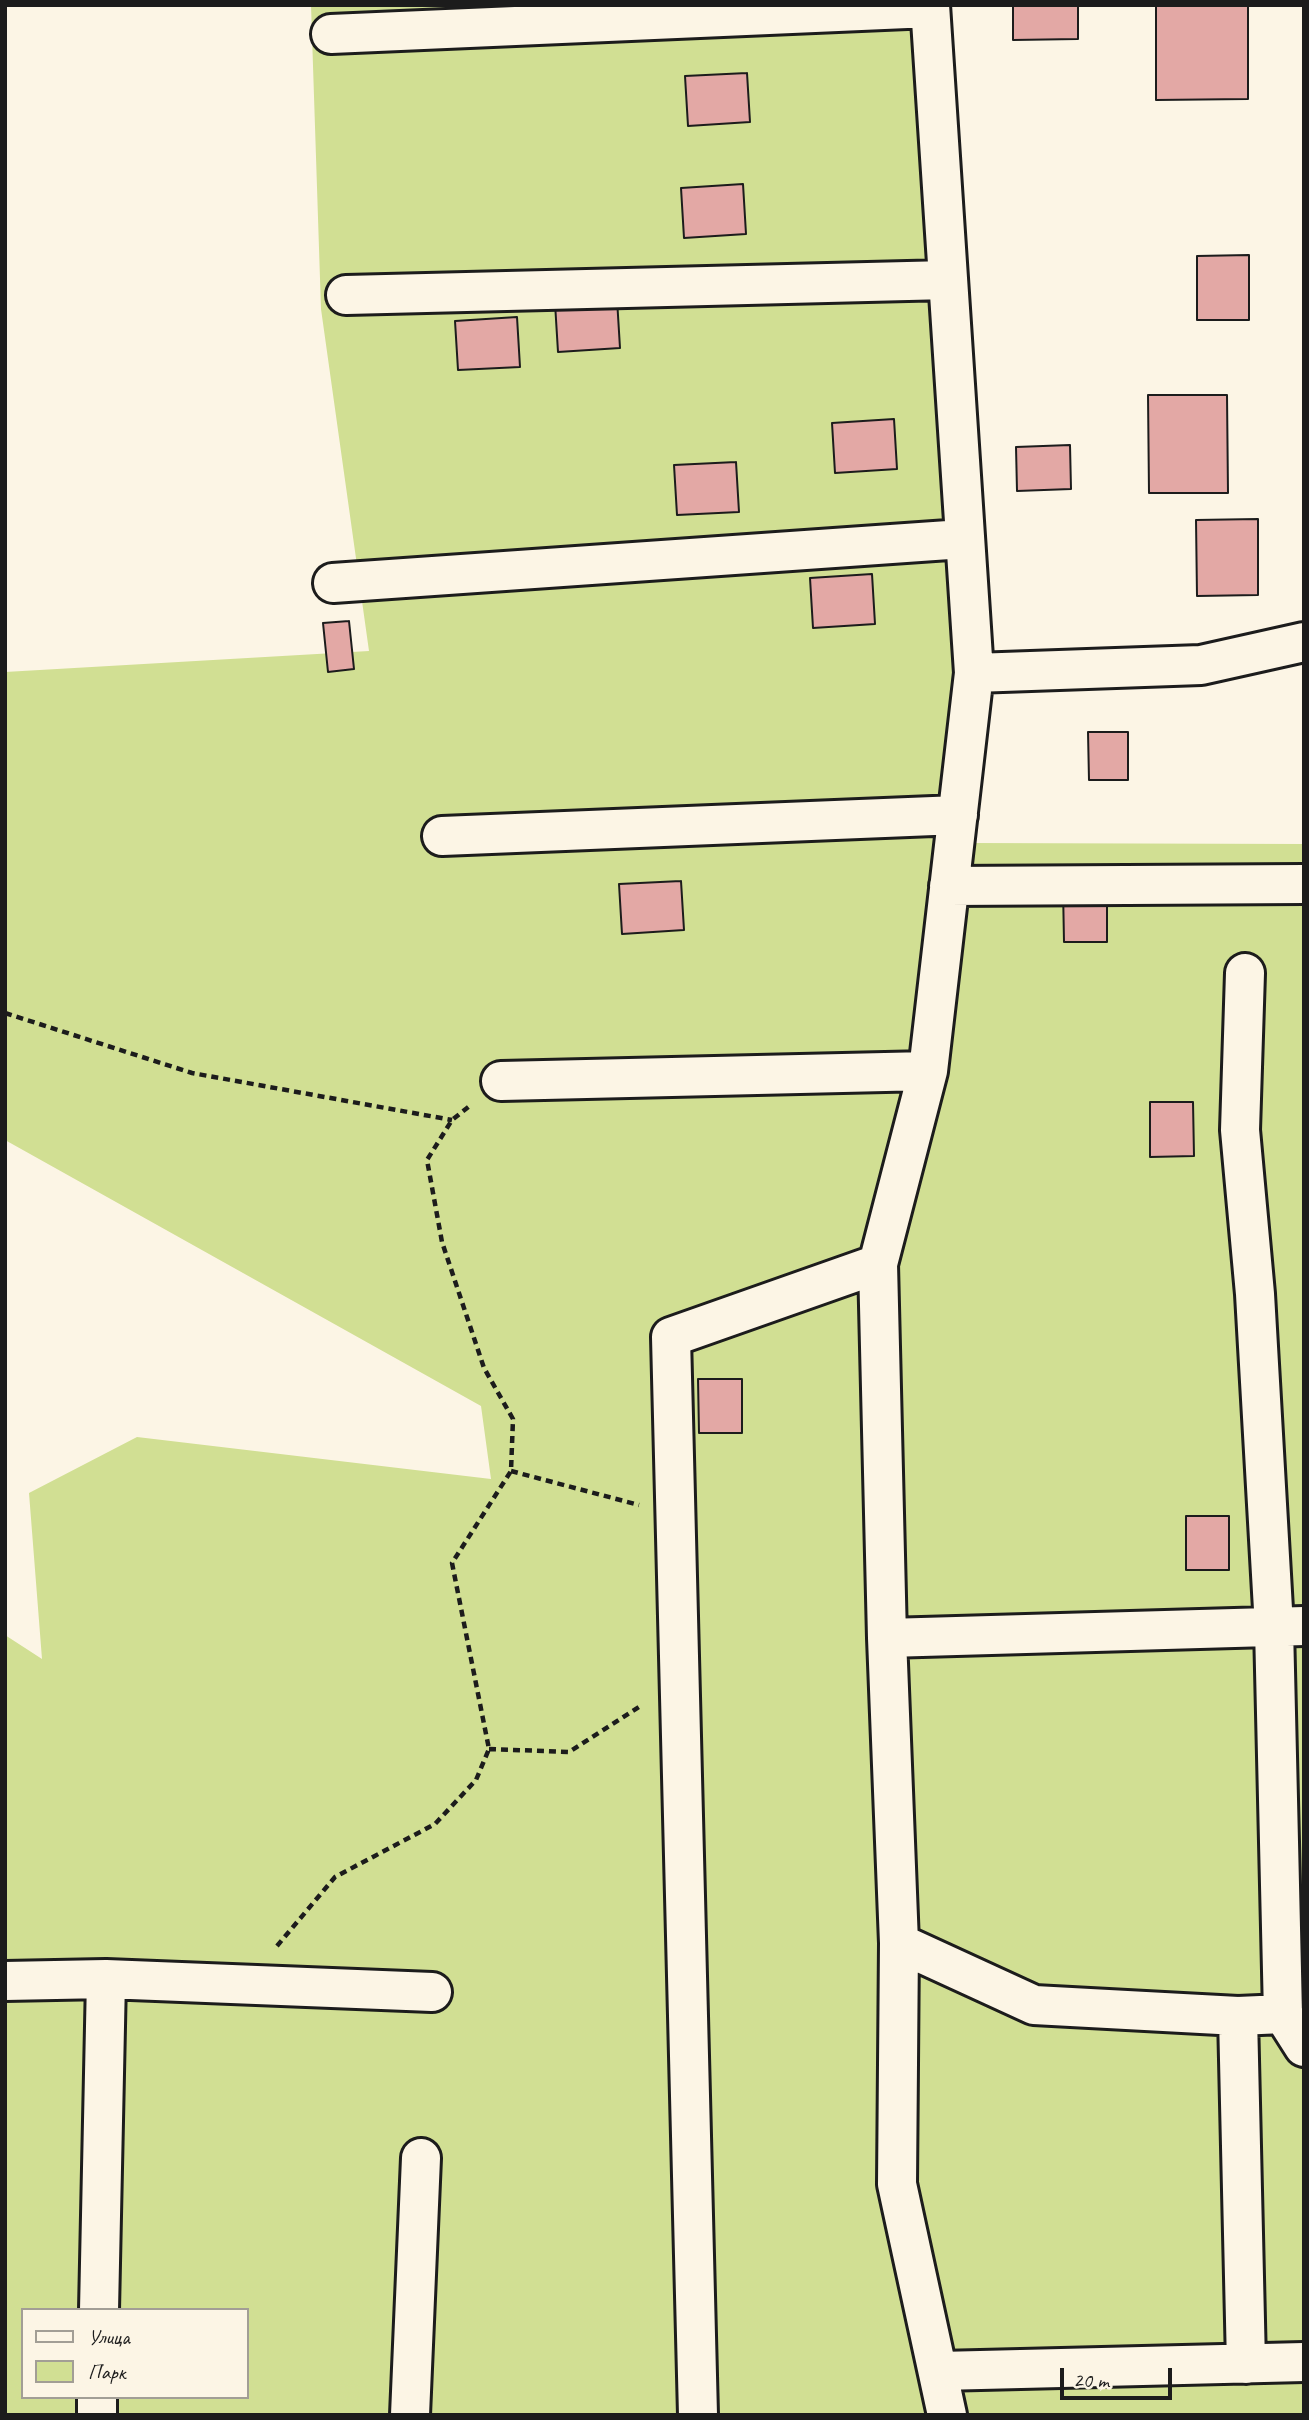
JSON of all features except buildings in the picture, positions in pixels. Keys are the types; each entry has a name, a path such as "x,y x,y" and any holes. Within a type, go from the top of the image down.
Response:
{"street":[{"path":"331,34 930,6 963,539 974,673 928,1071 878,1264 887,1638 899,1943 897,2184 940,2371 947,2415"},
{"path":"346,295 948,280"},
{"path":"333,583 963,539"},
{"path":"974,673 1201,665 1304,642"},
{"path":"442,836 958,815"},
{"path":"949,886 1304,884"},
{"path":"1245,973 1240,1130 1289,1627 1283,2014 1304,2047"},
{"path":"501,1081 928,1071"},
{"path":"698,2415 671,1337 878,1264"},
{"path":"887,1638 1289,1627"},
{"path":"899,1943 1034,2005 1238,2016 1283,2014"},
{"path":"5,1981 106,1979 432,1992"},
{"path":"99,2308 106,1979"},
{"path":"1238,2016 1246,2364"},
{"path":"410,2415 421,2158"},
{"path":"940,2371 1304,2362"}],"path":[{"path":"5,1013 192,1073 452,1120"},
{"path":"272,1950 282,1943 335,1877 435,1824 477,1780 489,1749 452,1563 511,1471 513,1419 484,1368 442,1242 428,1160 452,1120 501,1081"},
{"path":"511,1471 676,1515"},
{"path":"489,1749 569,1752 680,1680"}],"green space":[{"path":"311,5 920,5 971,843 1304,844 1304,2415 5,2415 5,1635 42,1659 29,1493 137,1437 491,1479 481,1406 5,1140 5,672 369,651 321,309"}]}
